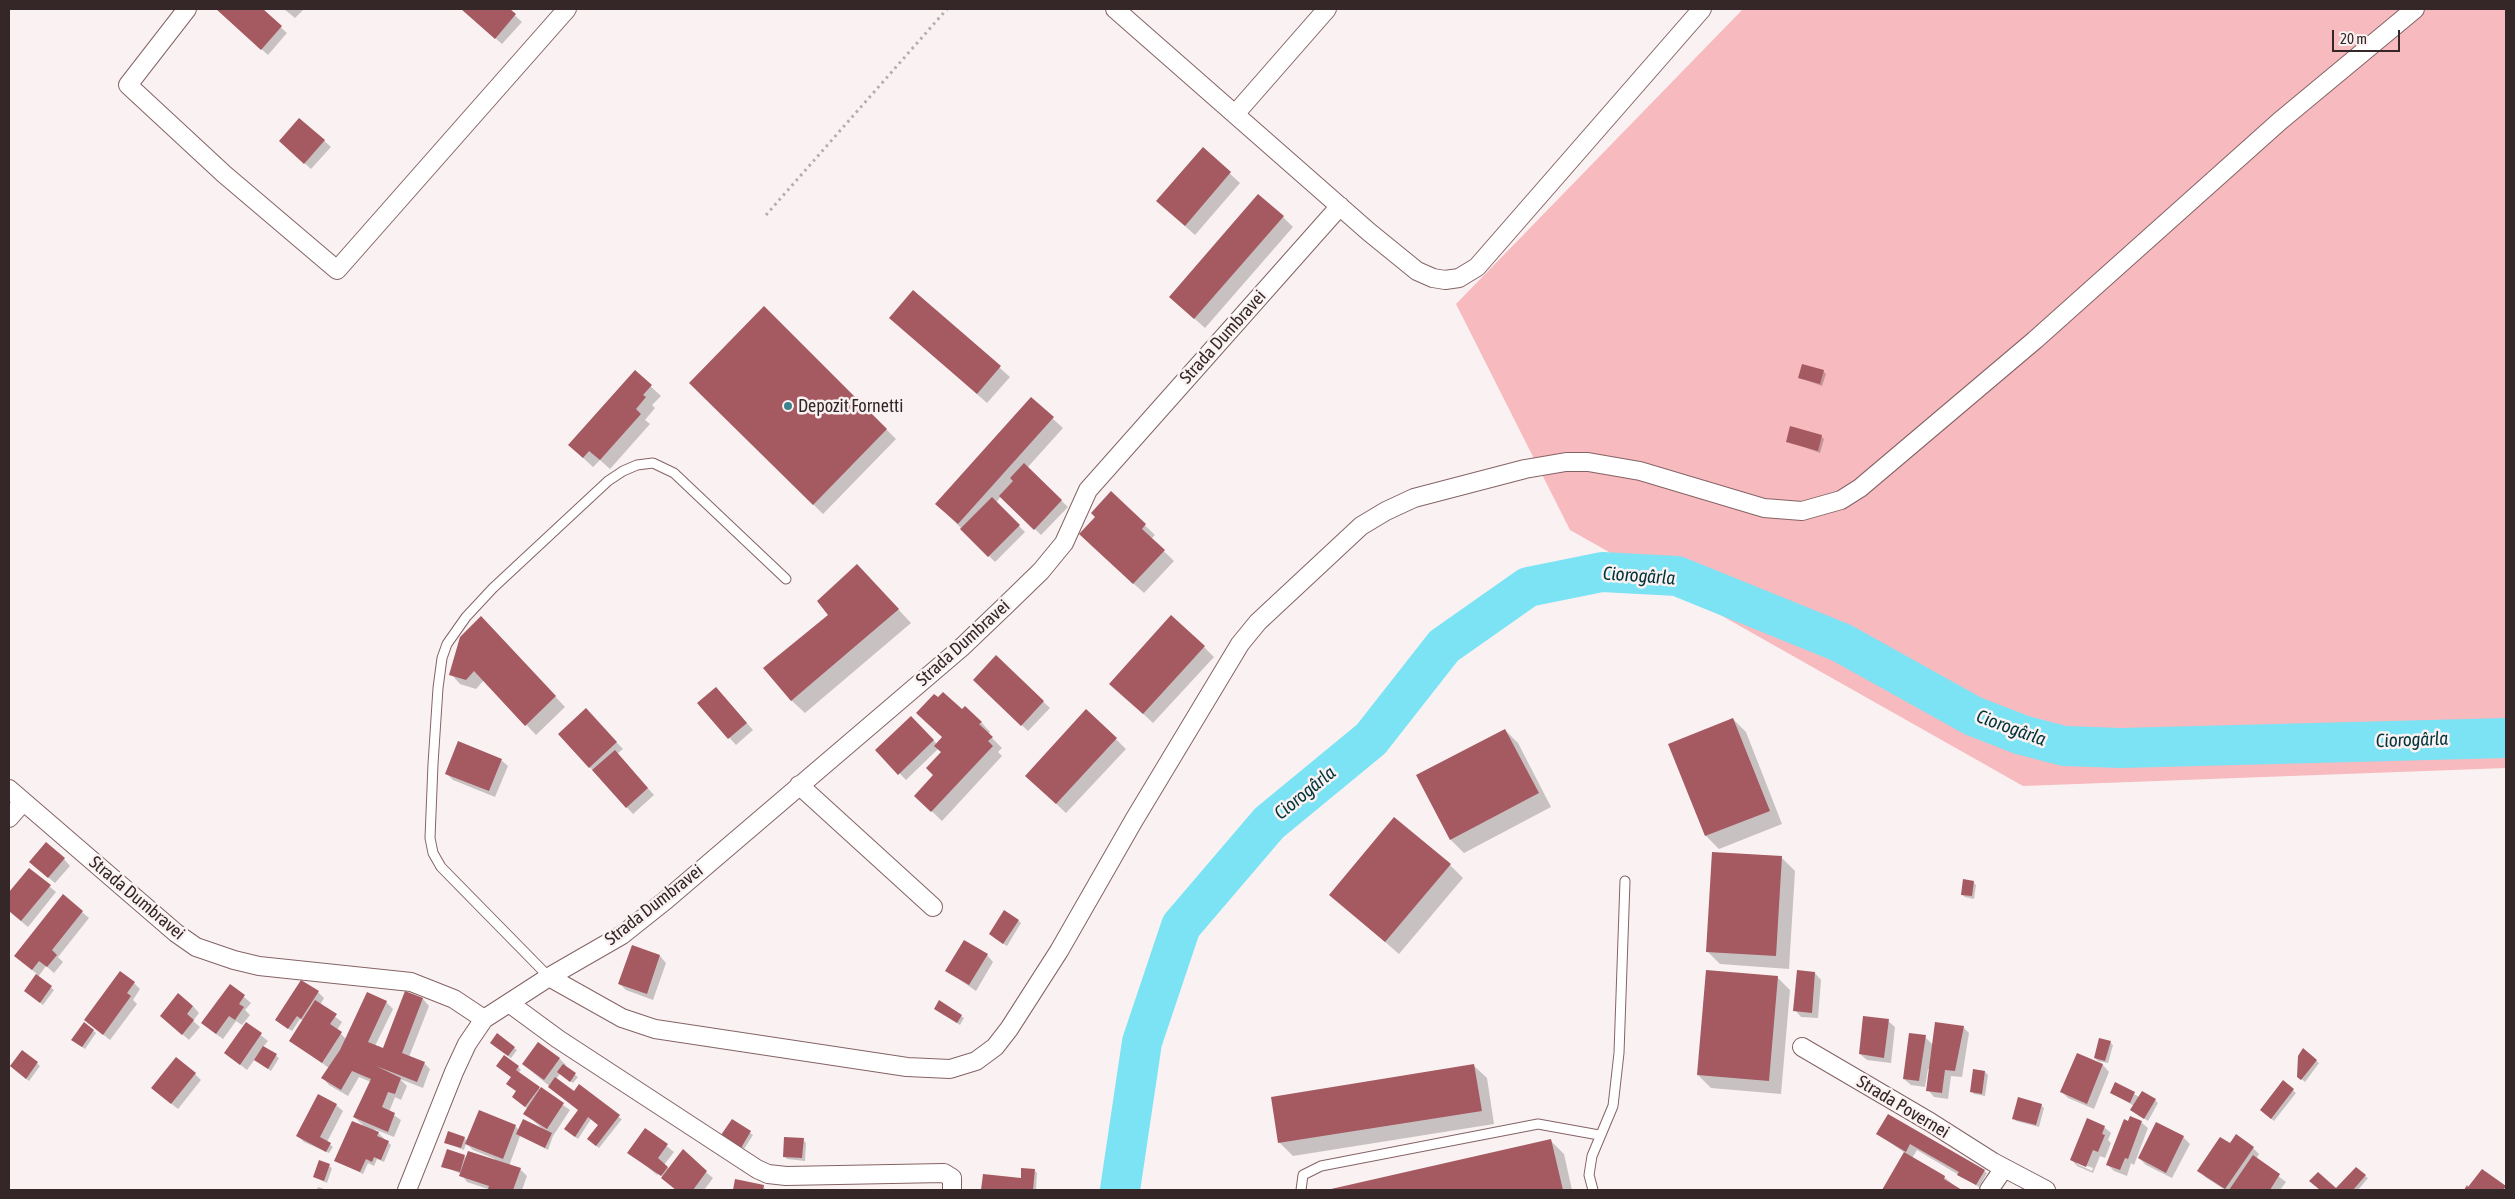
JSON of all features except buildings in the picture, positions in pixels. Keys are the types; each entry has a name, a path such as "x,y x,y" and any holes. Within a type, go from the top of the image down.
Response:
{"street":[{"path":"187,9 128,85 224,174 336,270 567,9"},
{"path":"1115,9 1340,206 1417,270 1433,278 1445,280 1458,278 1478,267 1702,9"},
{"path":"1236,113 1327,9"},
{"path":"549,977 622,1018 654,1029 907,1067 950,1069 976,1061 995,1047 1009,1029 1059,952 1134,820 1240,644 1258,622 1361,526 1386,511 1414,498 1525,469 1566,462 1588,462 1640,471 1764,508 1802,511 1841,500 1860,488 2020,352 2280,121 2415,9"},
{"name":"Strada Dumbravei","path":"407,1190 454,1072 467,1044 484,1020 549,977 622,935 666,900 961,648 1041,572 1064,543 1088,490 1340,206"},
{"path":"799,785 933,908"},
{"name":"Strada Dumbravei","path":"9,789 176,933 196,946 234,960 259,966 411,982 454,999 484,1020"},
{"path":"9,818 22,802"},
{"path":"509,1003 558,1039 735,1156 768,1174 786,1176 944,1173 952,1184"},
{"name":"Strada Povernei","path":"1802,1047 2004,1168 2046,1190"},
{"path":"1989,1190 2004,1168"}],"lane":[{"path":"549,977 441,867 433,854 430,838 433,755 441,665 447,644 466,617 493,588 608,481 623,471 637,465 653,463 674,473 786,579"},
{"path":"1593,1190 1589,1175 1592,1156 1599,1135 1613,1106 1619,1052 1625,881"},
{"path":"1301,1190 1303,1175 1321,1166 1538,1124 1599,1135"}],"path":[{"path":"766,215 947,9"}],"shaded area":[{"path":"1743,9 2506,9 2506,768 2023,786 1570,530 1456,304"}],"waterway":[{"name":"Ciorogârla","path":"1120,1190 1142,1042 1181,926 1269,823 1371,739 1444,646 1528,587 1602,572 1677,576 1842,643 1973,716 2022,735 2064,746 2121,748 2506,738"}],"place":[{"name":"Depozit Fornetti","path":"788,406"}]}
